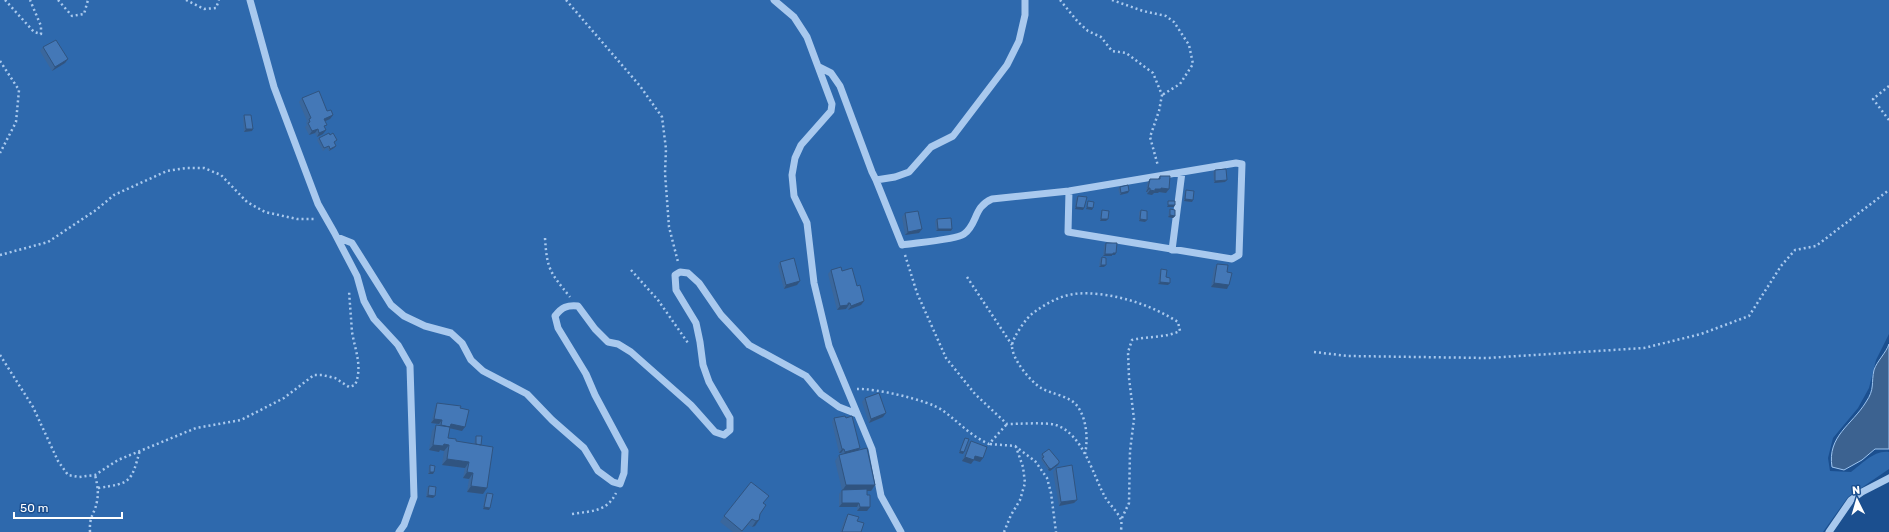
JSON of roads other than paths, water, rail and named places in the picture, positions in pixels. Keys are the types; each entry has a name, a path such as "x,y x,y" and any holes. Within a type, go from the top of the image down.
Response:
{"street":[{"path":"250,0 274,87 318,204 353,269 364,301 374,319 398,345 410,366 414,497 404,525 399,532"},
{"path":"774,0 794,17 807,37 832,104 831,111 801,145 795,158 792,175 794,196 807,223 814,283 821,319 829,346 872,449 881,496 901,532"},
{"path":"876,180 895,177 908,172 932,147 952,136 1008,65 1019,41 1025,15 1025,0"},
{"path":"819,67 831,73 840,86 872,172 902,245 963,235 970,227 978,209 985,202 992,199 1069,191 1236,163 1242,164 1239,255 1232,259 1068,232 1069,191"},
{"path":"1172,250 1182,172"},
{"path":"337,238 352,243 372,276 396,309 404,316 425,326 450,332 462,343 471,360 475,364 483,371 527,394 552,420 584,448 598,471 613,482 620,484 624,473 625,451 595,395 586,374 558,328 555,316 560,308 569,305 578,306 595,329 608,342 618,344 631,352 691,405 715,432 724,435 730,430 730,418 709,382 703,365 696,323 676,290 675,276 680,272 688,273 699,284 721,315 749,345 806,376 821,394 839,407 857,414"},
{"path":"1829,532 1851,500 1862,492 1889,478"}]}
